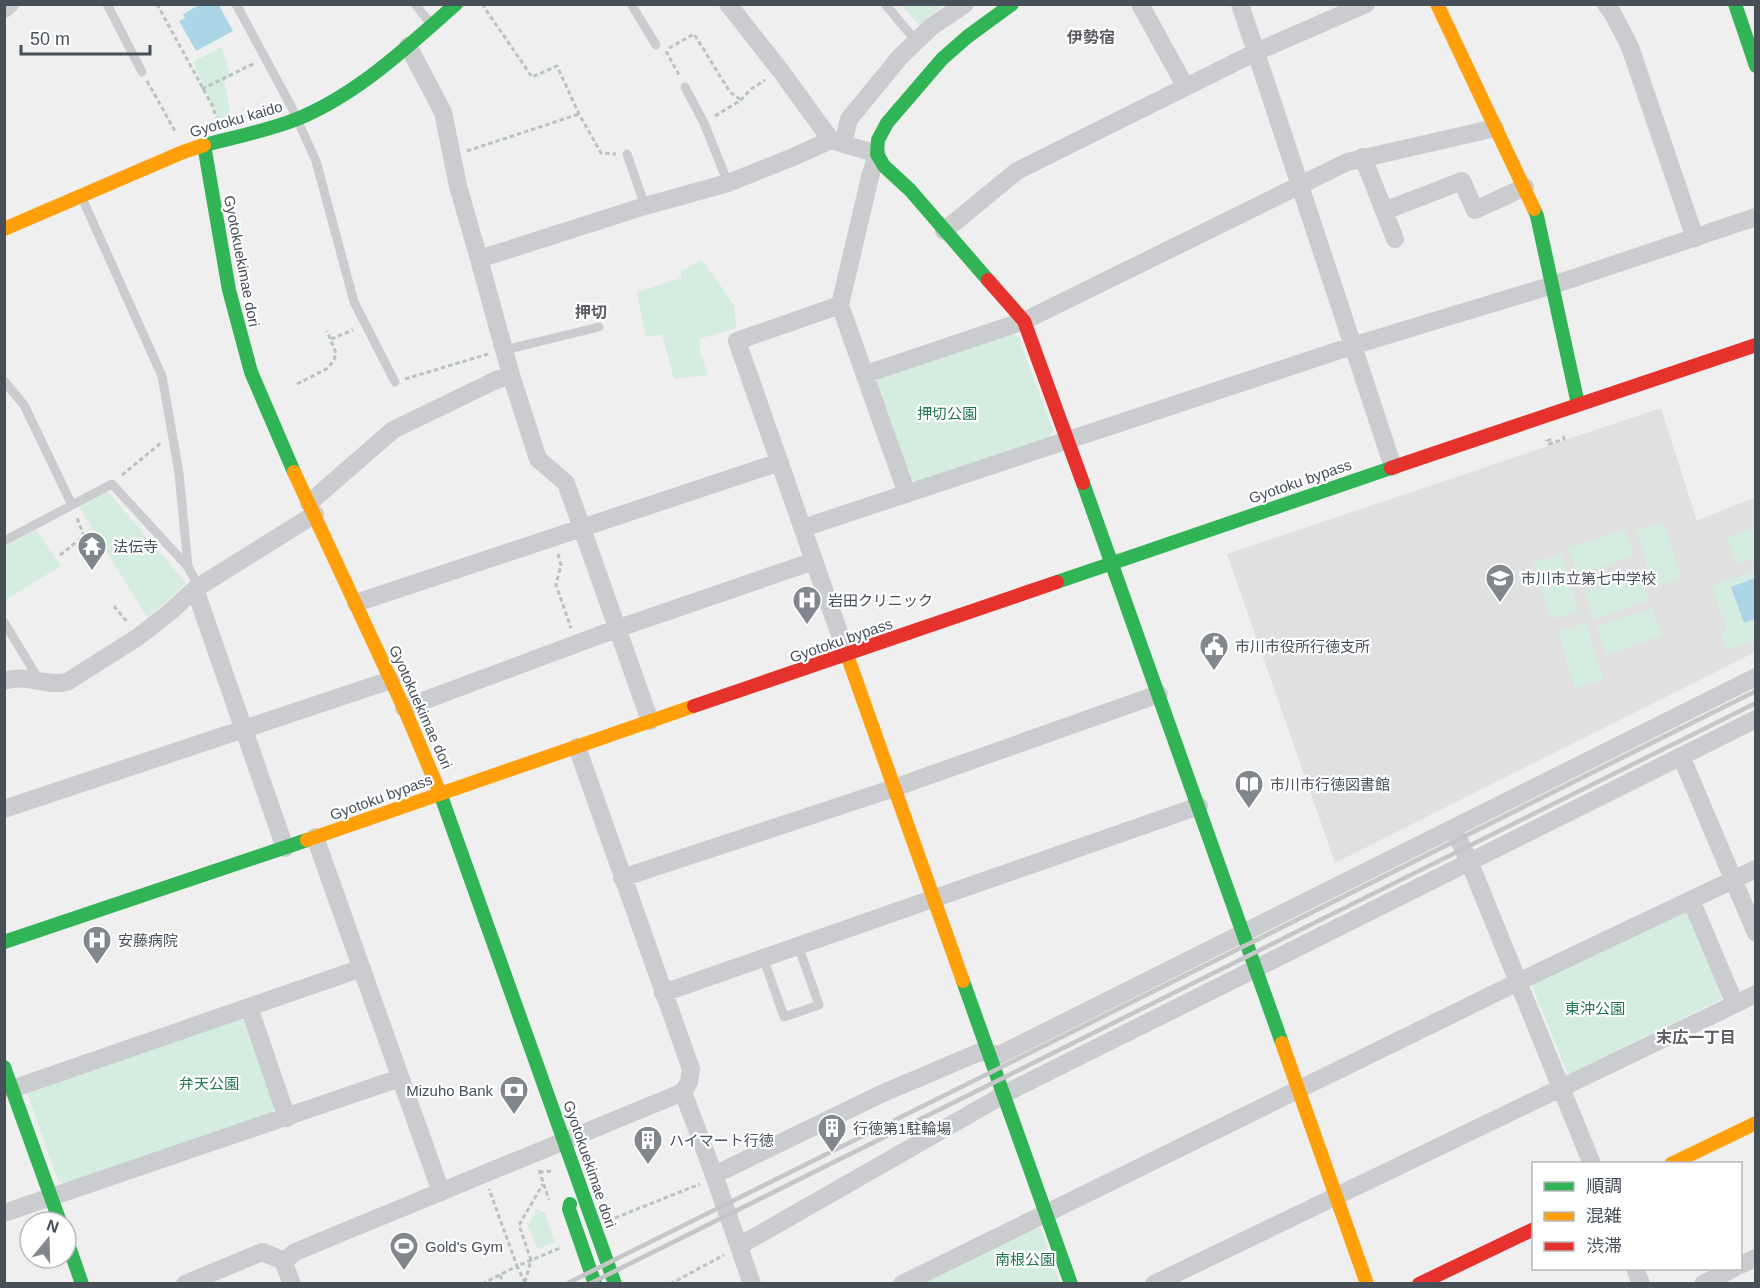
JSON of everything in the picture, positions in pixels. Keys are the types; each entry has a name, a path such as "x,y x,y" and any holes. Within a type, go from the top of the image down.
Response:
{"street":[{"path":"4,9 10,4"},
{"name":"Gyotoku kaido","path":"4,229 204,144 256,132 297,119 370,76 456,4"},
{"path":"728,4 837,142 877,154 884,166 910,190 1024,321 1244,932 1367,1284"},
{"path":"480,259 645,206 728,183 837,142 849,119 879,80 931,27 965,4"},
{"path":"907,494 840,305 877,154 878,140 887,123 942,59 967,37 1012,4"},
{"path":"1140,4 1185,86"},
{"path":"1240,4 1393,467"},
{"path":"944,231 1017,171 1256,52 1366,4"},
{"path":"1437,4 1537,216 1578,404"},
{"path":"1606,4 1614,14 1630,47 1695,238"},
{"path":"1735,4 1755,66"},
{"path":"408,46 443,112 458,186 511,375 538,459 566,483 650,721"},
{"path":"866,374 1024,321 1347,162 1495,128"},
{"name":"Gyotokuekimae dori","path":"204,144 229,290 251,372 404,708 440,793 615,1284"},
{"path":"1363,157 1395,239"},
{"path":"1384,212 1462,181 1475,210 1525,187"},
{"path":"803,528 1352,346 1553,285 1755,218"},
{"path":"840,305 737,341 1071,1284"},
{"name":"Gyotoku bypass","path":"4,942 1755,345"},
{"path":"4,681 24,677 56,685 67,682 138,637 197,588 312,509 393,430 511,375"},
{"path":"356,603 780,462"},
{"path":"404,708 616,629 814,561"},
{"path":"197,588 285,848"},
{"path":"708,1179 881,1094 980,1052 999,1055 1755,677"},
{"path":"4,809 391,680"},
{"path":"622,878 895,787 1159,694"},
{"path":"734,1249 1004,1095 1755,718"},
{"path":"285,1261 295,1252 683,1092 689,1082 691,1069 577,747"},
{"path":"1681,756 1755,933"},
{"path":"663,993 1199,806"},
{"path":"1453,828 1469,861 1591,1162"},
{"path":"315,837 441,1192"},
{"path":"903,1284 1518,982 1755,869"},
{"path":"1691,900 1735,1004"},
{"path":"12,1099 249,1007 362,968"},
{"path":"1154,1284 1755,994"},
{"path":"249,1007 287,1118"},
{"path":"4,1067 12,1099 56,1210"},
{"path":"4,1213 400,1078"},
{"path":"683,1092 708,1179 734,1249 752,1284"},
{"path":"1675,1162 1755,1123"},
{"path":"577,1179 569,1209 595,1284"},
{"path":"1419,1284 1532,1229"},
{"path":"186,1284 262,1252 285,1261"},
{"path":"285,1261 292,1284"},
{"path":"1635,1270 1641,1284"},
{"path":"1703,1284 1732,1270"}],"lane":[{"path":"106,4 142,72"},
{"path":"236,4 297,119 316,161 354,302 395,382"},
{"path":"415,4 432,25"},
{"path":"631,4 657,45"},
{"path":"885,4 916,41"},
{"path":"685,87 704,123 728,183"},
{"path":"627,154 645,206"},
{"path":"81,196 162,376 179,473 188,567 197,588"},
{"path":"504,350 599,327"},
{"path":"4,381 24,405 72,505"},
{"path":"4,541 112,484 188,567"},
{"path":"4,622 39,680"},
{"path":"763,957 784,1017 819,1005 798,945"}],"path":[{"path":"157,4 212,105 219,124"},
{"path":"482,4 532,77 557,66 579,114 601,153 627,154"},
{"path":"685,87 665,50 694,34 730,92 741,100"},
{"path":"202,89 265,58"},
{"path":"704,123 741,100 751,89 780,70"},
{"path":"142,72 181,142"},
{"path":"453,155 579,114"},
{"path":"331,339 366,325"},
{"path":"297,384 332,365 336,353 327,331"},
{"path":"395,382 504,350"},
{"path":"112,484 171,436"},
{"path":"60,555 84,536 72,505"},
{"path":"554,537 561,565 556,585 577,644"},
{"path":"114,606 138,637"},
{"path":"537,1166 550,1202"},
{"path":"485,1174 525,1283"},
{"path":"615,1218 708,1179"},
{"path":"525,1283 531,1260 519,1225 543,1183"},
{"path":"482,1284 517,1266 561,1248 564,1243"},
{"path":"670,1284 734,1249"},
{"path":"500,1275 504,1284"}],"shaded area":[{"name":"市川市立第七中学校","path":"1661,408 1697,521 1755,497 1755,652 1335,863 1227,554"}],"green space":[{"path":"901,5 937,5 940,8 919,25"},
{"path":"221,47 231,77 224,80 232,120 221,124 193,62"},
{"path":"700,260 734,305 736,328 699,339 708,375 674,379 662,334 646,337 637,292 681,278 681,272"},
{"name":"押切公園","path":"1011,333 1018,336 1053,430 1049,438 918,482 909,479 875,384 880,376"},
{"path":"106,492 186,583 147,617 79,507"},
{"path":"1664,522 1681,579 1653,587 1636,530"},
{"path":"1755,527 1755,558 1737,565 1727,537"},
{"path":"1624,529 1634,556 1578,576 1568,548"},
{"path":"36,530 61,566 5,600 5,546"},
{"path":"1562,554 1579,611 1550,619 1533,563"},
{"path":"1755,571 1755,641 1727,651 1721,633 1727,630 1712,586"},
{"path":"1640,572 1649,600 1593,619 1584,591"},
{"path":"1652,608 1662,635 1606,655 1596,627"},
{"path":"1586,623 1603,680 1575,688 1558,632"},
{"name":"東沖公園","path":"1684,911 1692,914 1724,992 1722,999 1570,1074 1567,1072 1532,986 1533,983"},
{"name":"弁天公園","path":"240,1019 247,1022 276,1108 271,1116 66,1184 58,1181 28,1095 31,1090"},
{"path":"537,1209 545,1213 555,1242 537,1249 528,1225"},
{"name":"南根公園","path":"1035,1226 1041,1229 1060,1284 916,1284"}],"water":[{"path":"199,5 219,5 233,31 196,51 179,21 185,18 183,14"},
{"path":"1755,578 1755,619 1744,623 1731,587"}],"railway":[{"path":"566,1284 1756,691"},
{"path":"589,1284 1756,703"}],"traffic: fast":[{"path":"294,472 251,372 229,290 204,145 251,134 297,119 341,97 381,68 456,4"},
{"path":"988,280 910,190 884,166 877,154 878,140 887,123 942,59 967,37 1012,4"},
{"path":"1735,4 1756,66"},
{"path":"1534,209 1578,404"},
{"path":"1057,582 1391,468"},
{"path":"1083,483 1282,1043"},
{"path":"440,793 615,1284"},
{"path":"4,942 307,840"},
{"path":"963,981 1071,1284"},
{"path":"4,1067 56,1210"},
{"path":"570,1204 569,1209 595,1284"},
{"path":"77,1270 82,1284"}],"traffic: slow":[{"path":"1437,4 1534,209"},
{"path":"4,229 204,145"},
{"path":"294,472 404,708 440,793"},
{"path":"847,655 963,981"},
{"path":"307,840 694,706"},
{"path":"1282,1043 1367,1284"},
{"path":"1675,1162 1756,1123"}],"traffic: jam":[{"path":"988,280 1024,321 1083,483"},
{"path":"1391,468 1756,345"},
{"path":"694,706 1057,582"},
{"path":"1419,1284 1532,1230"}],"place":[{"name":"法伝寺","path":"92,572"},
{"name":"市川市立第七中学校","path":"1500,604"},
{"name":"岩田クリニック","path":"807,626"},
{"name":"市川市役所行徳支所","path":"1214,672"},
{"name":"市川市行徳図書館","path":"1249,810"},
{"name":"安藤病院","path":"97,966"},
{"name":"Mizuho Bank","path":"514,1116"},
{"name":"行徳第1駐輪場","path":"832,1154"},
{"name":"ハイマート行徳","path":"648,1166"},
{"name":"Gold's Gym","path":"404,1272"}],"district":[{"name":"伊勢宿","path":"1091,37"},
{"name":"押切","path":"591,312"},
{"name":"末広一丁目","path":"1696,1037"}]}
